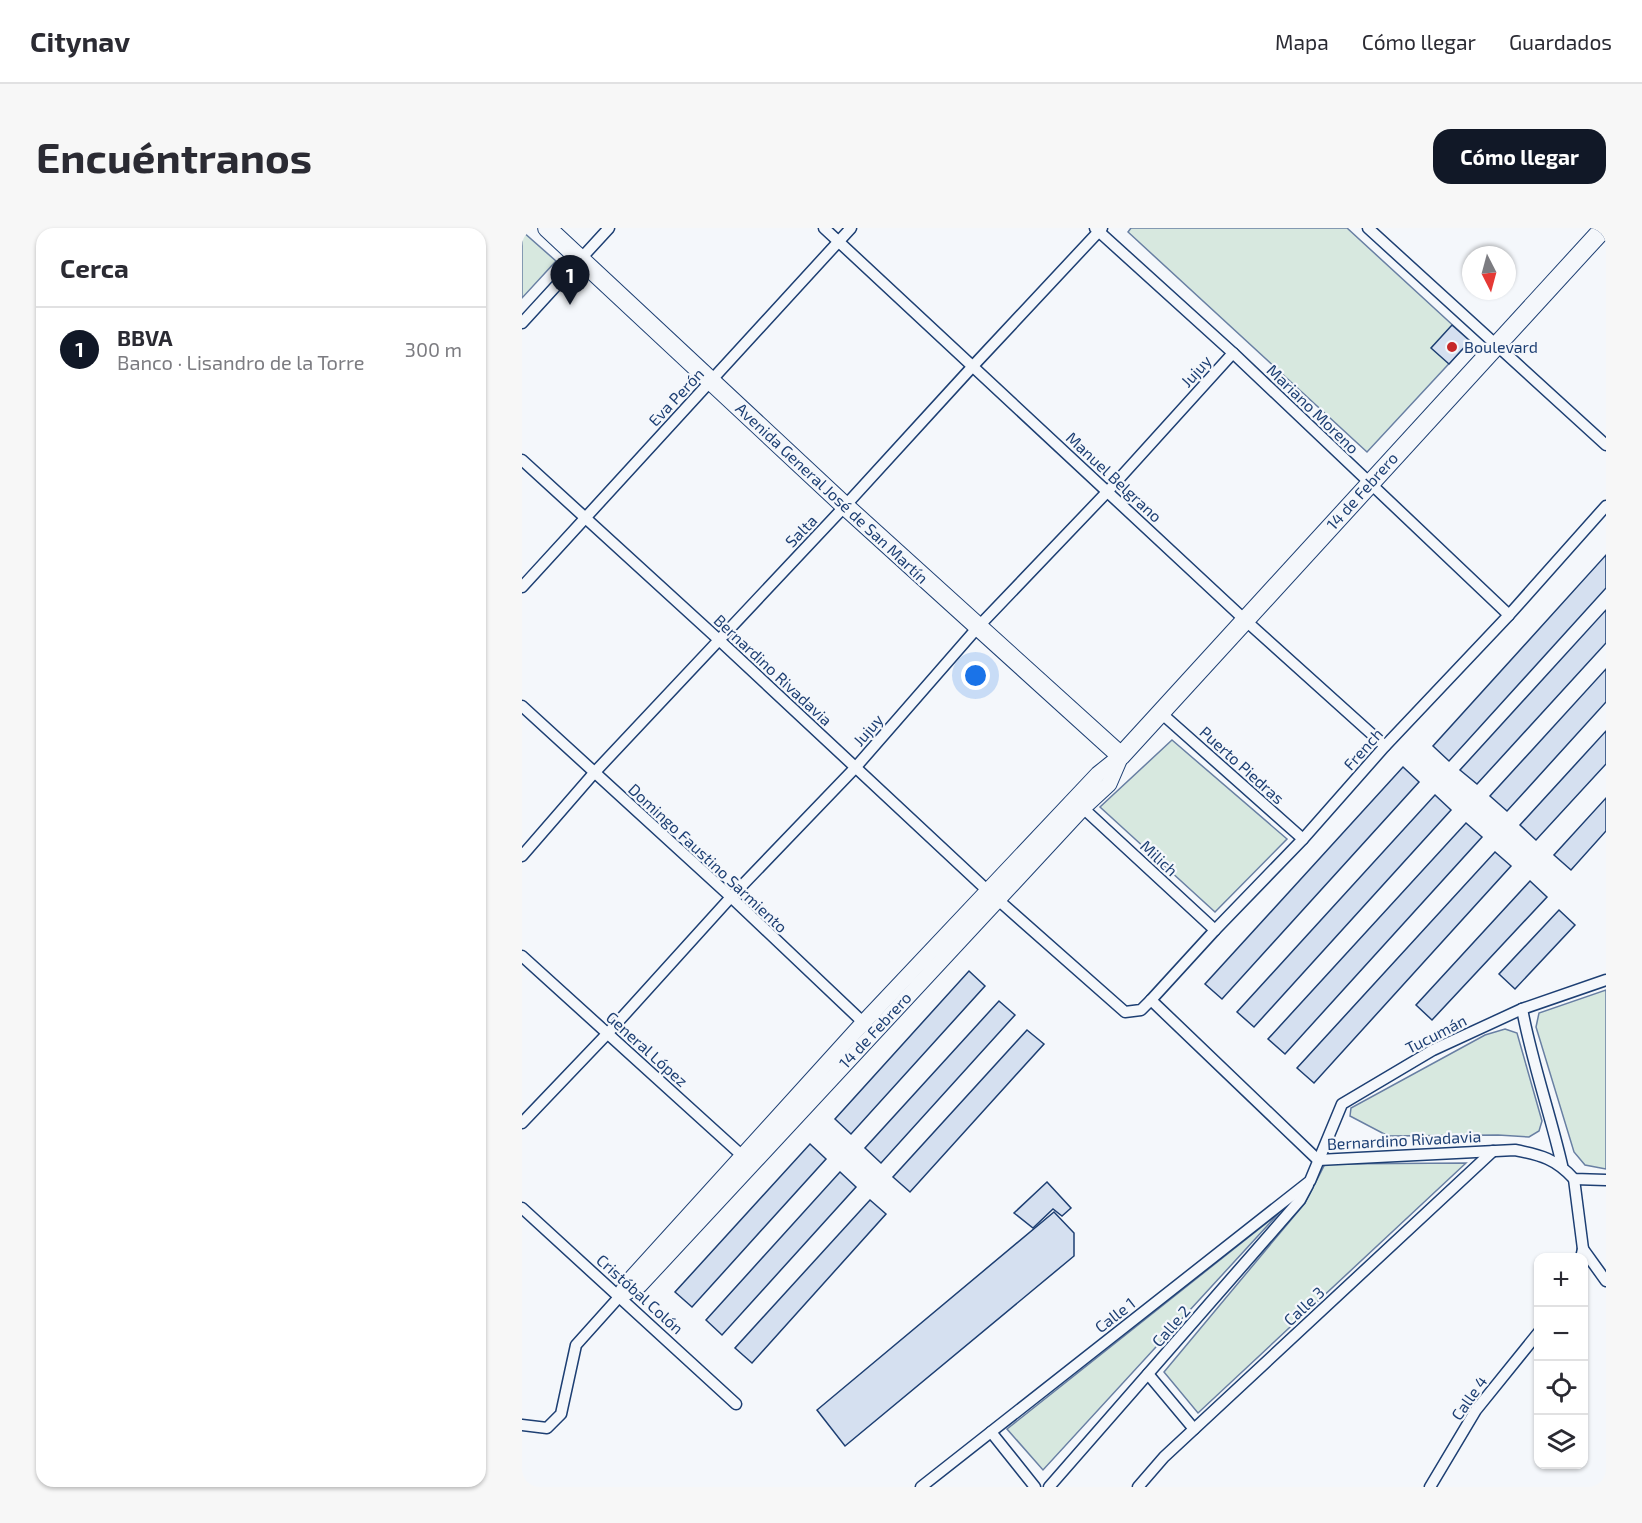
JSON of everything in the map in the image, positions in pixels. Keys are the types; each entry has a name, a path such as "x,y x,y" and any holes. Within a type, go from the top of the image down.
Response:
{"main road":[{"name":"Avenida General José de San Martín","path":"547,228 845,506 1121,756"},
{"name":"14 de Febrero","path":"620,1296 640,1285 748,1160 992,895 1098,774 1121,756 1161,713 1604,228"},
{"name":"14 de Febrero","path":"992,895 1109,783 1121,756"}],"street":[{"path":"522,323 609,228"},
{"name":"Manuel Belgrano","path":"824,228 1245,620 1385,746"},
{"name":"Eva Perón","path":"522,587 851,228"},
{"path":"1368,228 1606,445"},
{"name":"Mariano Moreno","path":"1099,229 1509,615"},
{"name":"Salta","path":"522,856 594,773 845,506 1099,229"},
{"name":"Jujuy","path":"522,1123 607,1034 731,897 855,768 978,627 1108,491 1233,353"},
{"name":"Bernardino Rivadavia","path":"522,460 992,895 1125,1012 1142,1010"},
{"name":"French","path":"1142,1010 1303,839 1385,746 1509,615 1606,506"},
{"name":"Domingo Faustino Sarmiento","path":"522,706 731,897 868,1028"},
{"name":"Puerto Piedras","path":"1161,713 1303,839"},
{"name":"Milich","path":"1083,808 1215,930"},
{"name":"General López","path":"522,956 748,1160"},
{"name":"Tucumán","path":"1318,1160 1342,1104 1433,1050 1522,1009 1606,980"},
{"name":"Bernardino Rivadavia","path":"1151,1000 1318,1160 1515,1150 1537,1154 1562,1165 1574,1179"},
{"path":"1522,1009 1530,1049 1552,1121 1562,1165"},
{"name":"Calle 3","path":"1138,1487 1164,1457 1493,1151"},
{"path":"1310,1181 1318,1160"},
{"path":"1582,1253 1574,1179 1606,1180"},
{"name":"Calle 2","path":"1049,1487 1300,1200 1310,1181"},
{"name":"Calle 1","path":"921,1487 1310,1181"},
{"name":"Cristóbal Colón","path":"522,1208 736,1404"},
{"path":"1588,1260 1606,1281"},
{"name":"14 de Febrero","path":"522,1425 547,1428 561,1414 576,1346 620,1296"},
{"name":"Calle 4","path":"1430,1487 1476,1410 1534,1338"},
{"path":"1148,1374 1194,1429"},
{"path":"990,1432 1035,1487"}],"shaded area":[{"path":"1131,228 1347,228 1470,341 1367,452 1128,232"},
{"path":"522,231 556,261 522,298"},
{"path":"1172,740 1287,839 1215,912 1100,807"},
{"path":"1606,990 1606,1169 1585,1165 1574,1152 1536,1027 1539,1013"},
{"path":"1505,1029 1517,1033 1542,1121 1539,1131 1529,1137 1388,1136 1350,1116 1351,1108 1485,1035"},
{"path":"1466,1163 1198,1413 1164,1372 1305,1203 1325,1164"},
{"path":"1279,1213 1043,1470 1007,1429"}],"building":[{"path":"1452,325 1470,341 1449,364 1431,348"},
{"path":"1606,555 1606,588 1449,761 1433,746"},
{"path":"1606,610 1606,643 1477,784 1460,770"},
{"path":"1606,669 1606,702 1507,811 1490,796"},
{"path":"1606,731 1606,764 1536,840 1520,825"},
{"path":"1403,767 1419,782 1222,999 1205,984"},
{"path":"1435,795 1451,810 1254,1027 1237,1012"},
{"path":"1606,798 1606,831 1571,870 1554,855"},
{"path":"1466,823 1482,837 1285,1054 1268,1039"},
{"path":"1495,852 1511,866 1314,1083 1297,1068"},
{"path":"1530,881 1547,897 1432,1020 1416,1005"},
{"path":"1559,910 1575,925 1515,989 1499,974"},
{"path":"969,971 985,986 851,1134 835,1119"},
{"path":"999,1001 1015,1015 881,1163 865,1148"},
{"path":"1027,1030 1044,1044 910,1192 893,1177"},
{"path":"810,1144 826,1159 692,1307 675,1292"},
{"path":"840,1172 856,1187 722,1335 706,1320"},
{"path":"1047,1182 1071,1208 1062,1216 1053,1209 1033,1228 1014,1213"},
{"path":"870,1200 886,1214 752,1363 735,1348"},
{"path":"1054,1212 1074,1233 1074,1256 845,1446 817,1410"}],"place":[{"name":"BBVA","path":"570,305"},
{"name":"Boulevard","path":"1452,347"}]}
